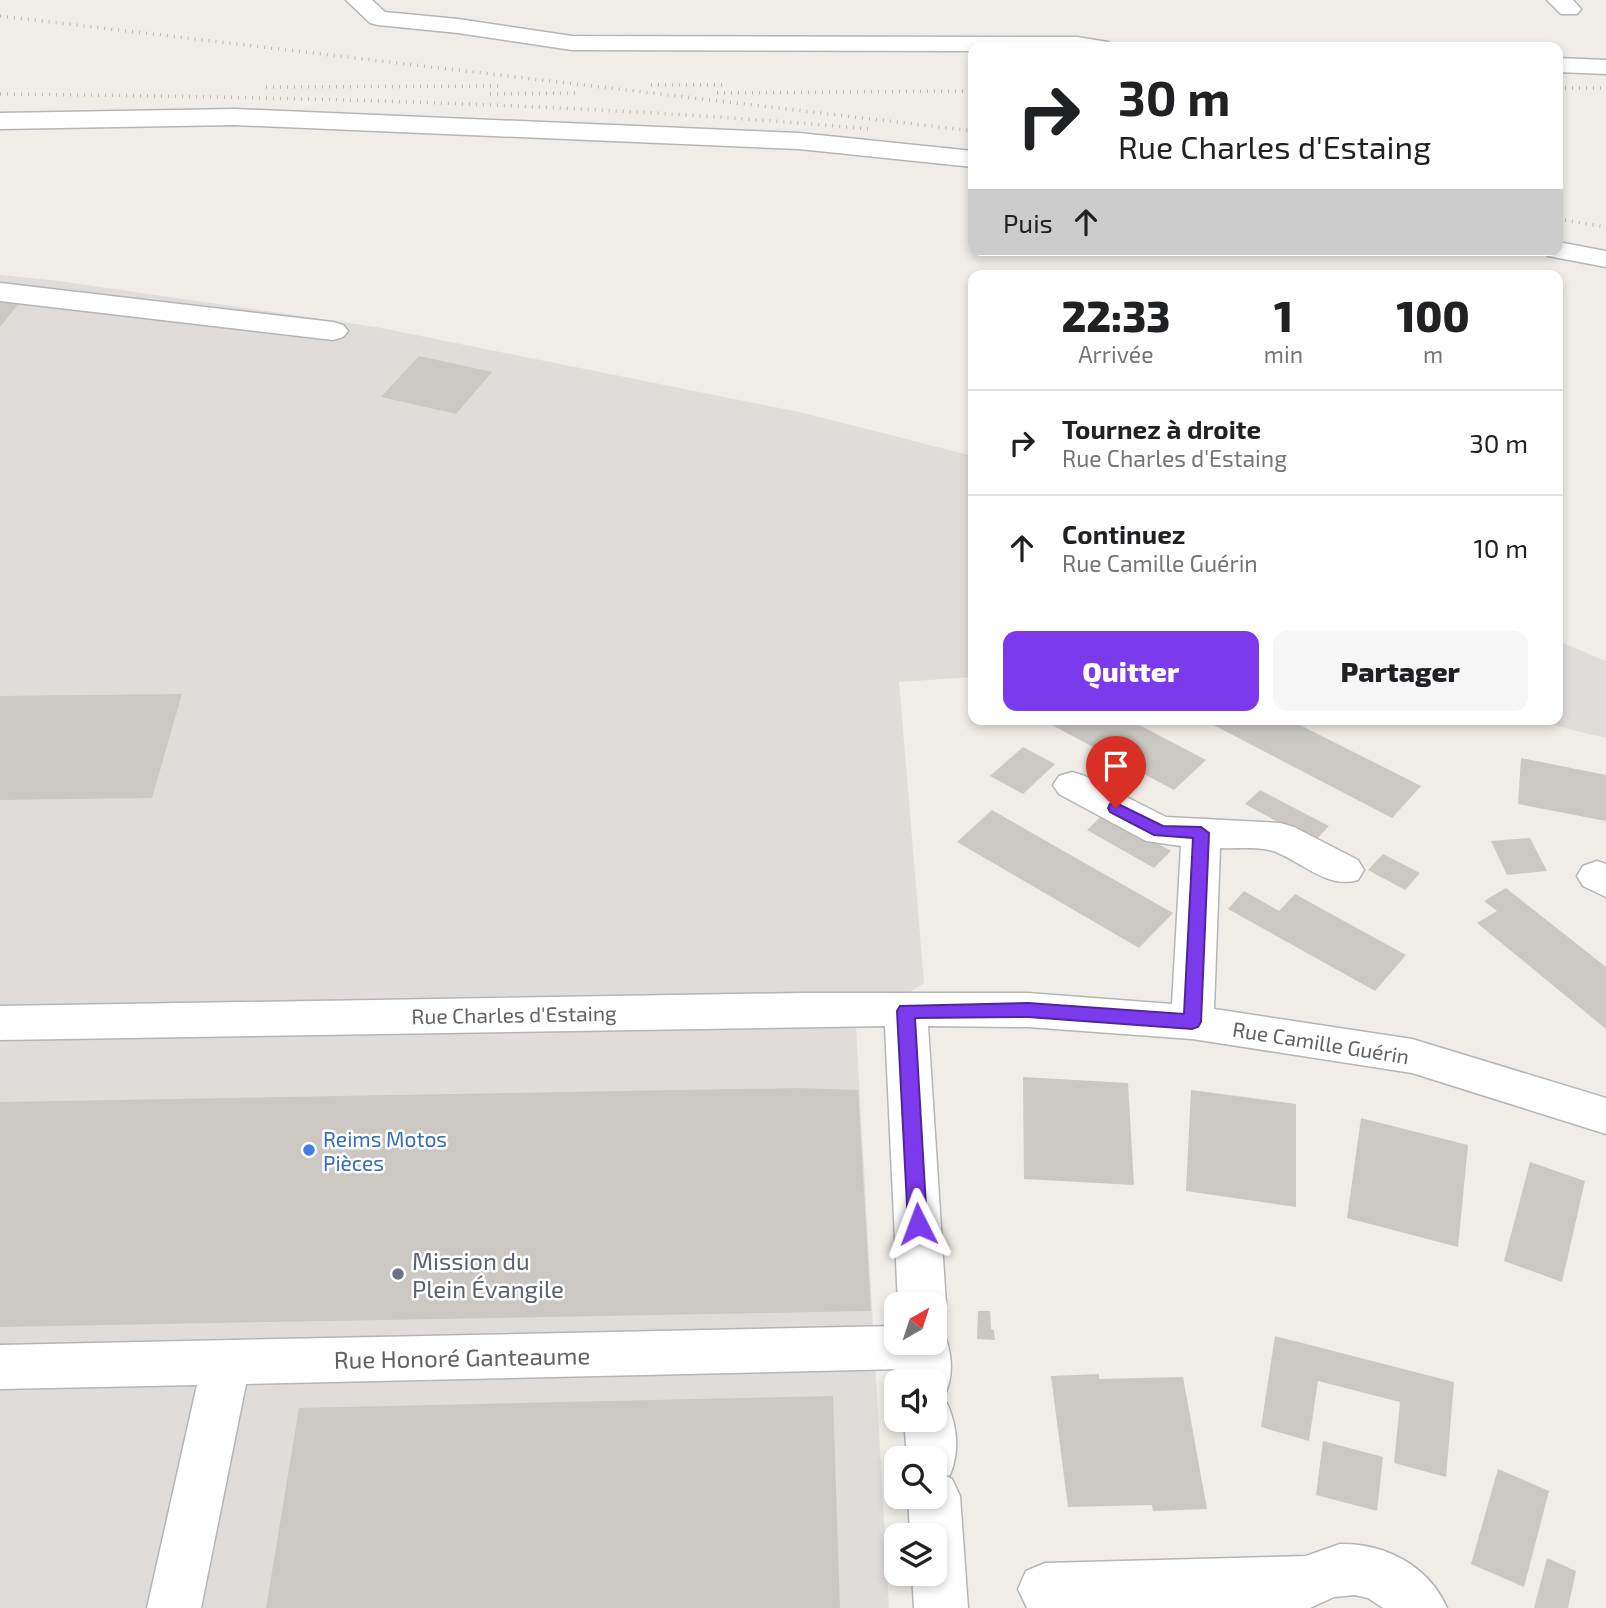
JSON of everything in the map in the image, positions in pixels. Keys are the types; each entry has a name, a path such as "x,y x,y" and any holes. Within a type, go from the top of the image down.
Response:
{"street":[{"path":"358,0 378,18 458,26 572,43 968,44"},
{"path":"1563,65 1606,66"},
{"path":"0,121 249,118 799,141 968,158"},
{"path":"1563,251 1606,259"},
{"path":"0,292 333,331"},
{"path":"1072,785 1160,831 1280,836 1344,870"},
{"path":"1192,1022 1201,833"},
{"name":"Rue Charles d'Estaing","path":"0,1023 802,1009 1028,1010"},
{"name":"Rue Camille Guérin","path":"1028,1010 1192,1022 1412,1056 1606,1116"},
{"path":"906,1011 922,1292"},
{"name":"Rue Honoré Ganteaume","path":"0,1367 884,1344"},
{"path":"174,1608 226,1363"},
{"path":"935,1509 941,1608"},
{"path":"1045,1588 1312,1595 1333,1571 1359,1569 1398,1584 1420,1608"}],"shaded area":[{"path":"0,275 59,281 376,327 799,412 968,455 968,677 899,682 924,983 856,1027 884,1523 884,1586 888,1586 889,1608 0,1608"},
{"path":"1563,643 1606,661 1606,738 1553,725 1563,725"}],"building":[{"path":"0,299 21,301 0,327"},
{"path":"419,356 492,372 456,414 381,397"},
{"path":"182,694 152,798 0,800 0,696"},
{"path":"1052,725 1139,725 1206,760 1174,790"},
{"path":"1214,725 1300,725 1421,786 1392,818"},
{"path":"1023,747 1055,764 1023,794 990,776"},
{"path":"1521,758 1606,775 1606,821 1518,804"},
{"path":"1260,790 1329,826 1314,842 1245,804"},
{"path":"992,810 1173,913 1139,948 957,842"},
{"path":"1104,814 1171,851 1154,868 1087,830"},
{"path":"1530,838 1547,871 1507,875 1491,841"},
{"path":"1383,854 1420,873 1405,890 1368,870"},
{"path":"1506,888 1606,967 1606,1029 1477,923 1497,911 1484,901"},
{"path":"1244,891 1279,911 1295,894 1406,955 1375,991 1228,909"},
{"path":"1023,1077 1128,1083 1134,1185 1024,1179"},
{"path":"799,1088 858,1090 871,1311 0,1327 0,1102"},
{"path":"1191,1090 1296,1104 1296,1207 1186,1191"},
{"path":"1361,1118 1468,1145 1458,1247 1347,1218"},
{"path":"1530,1162 1585,1181 1562,1282 1504,1261"},
{"path":"978,1311 990,1311 995,1340 977,1339"},
{"path":"1275,1336 1454,1382 1446,1477 1394,1463 1400,1402 1318,1381 1309,1441 1261,1427"},
{"path":"1099,1374 1099,1379 1183,1377 1207,1509 1153,1511 1152,1505 1068,1507 1051,1376"},
{"path":"833,1396 840,1608 266,1608 299,1408"},
{"path":"1323,1441 1383,1457 1377,1511 1316,1495"},
{"path":"1498,1469 1549,1491 1524,1587 1471,1564"},
{"path":"1547,1558 1576,1571 1568,1608 1534,1608"}],"railway":[{"path":"0,16 968,130"},
{"path":"651,85 728,85"},
{"path":"266,87 501,86"},
{"path":"1563,88 1606,88"},
{"path":"717,93 968,91"},
{"path":"490,94 578,93"},
{"path":"0,94 218,97 544,107 870,129"},
{"path":"1563,220 1606,227"}],"place":[{"name":"Reims Motos Pièces","path":"309,1150"},
{"name":"Mission du Plein Évangile","path":"398,1274"}],"route":[{"path":"918,1224 906,1011 1028,1010 1192,1022 1201,833 1160,831 1116,808"}]}
